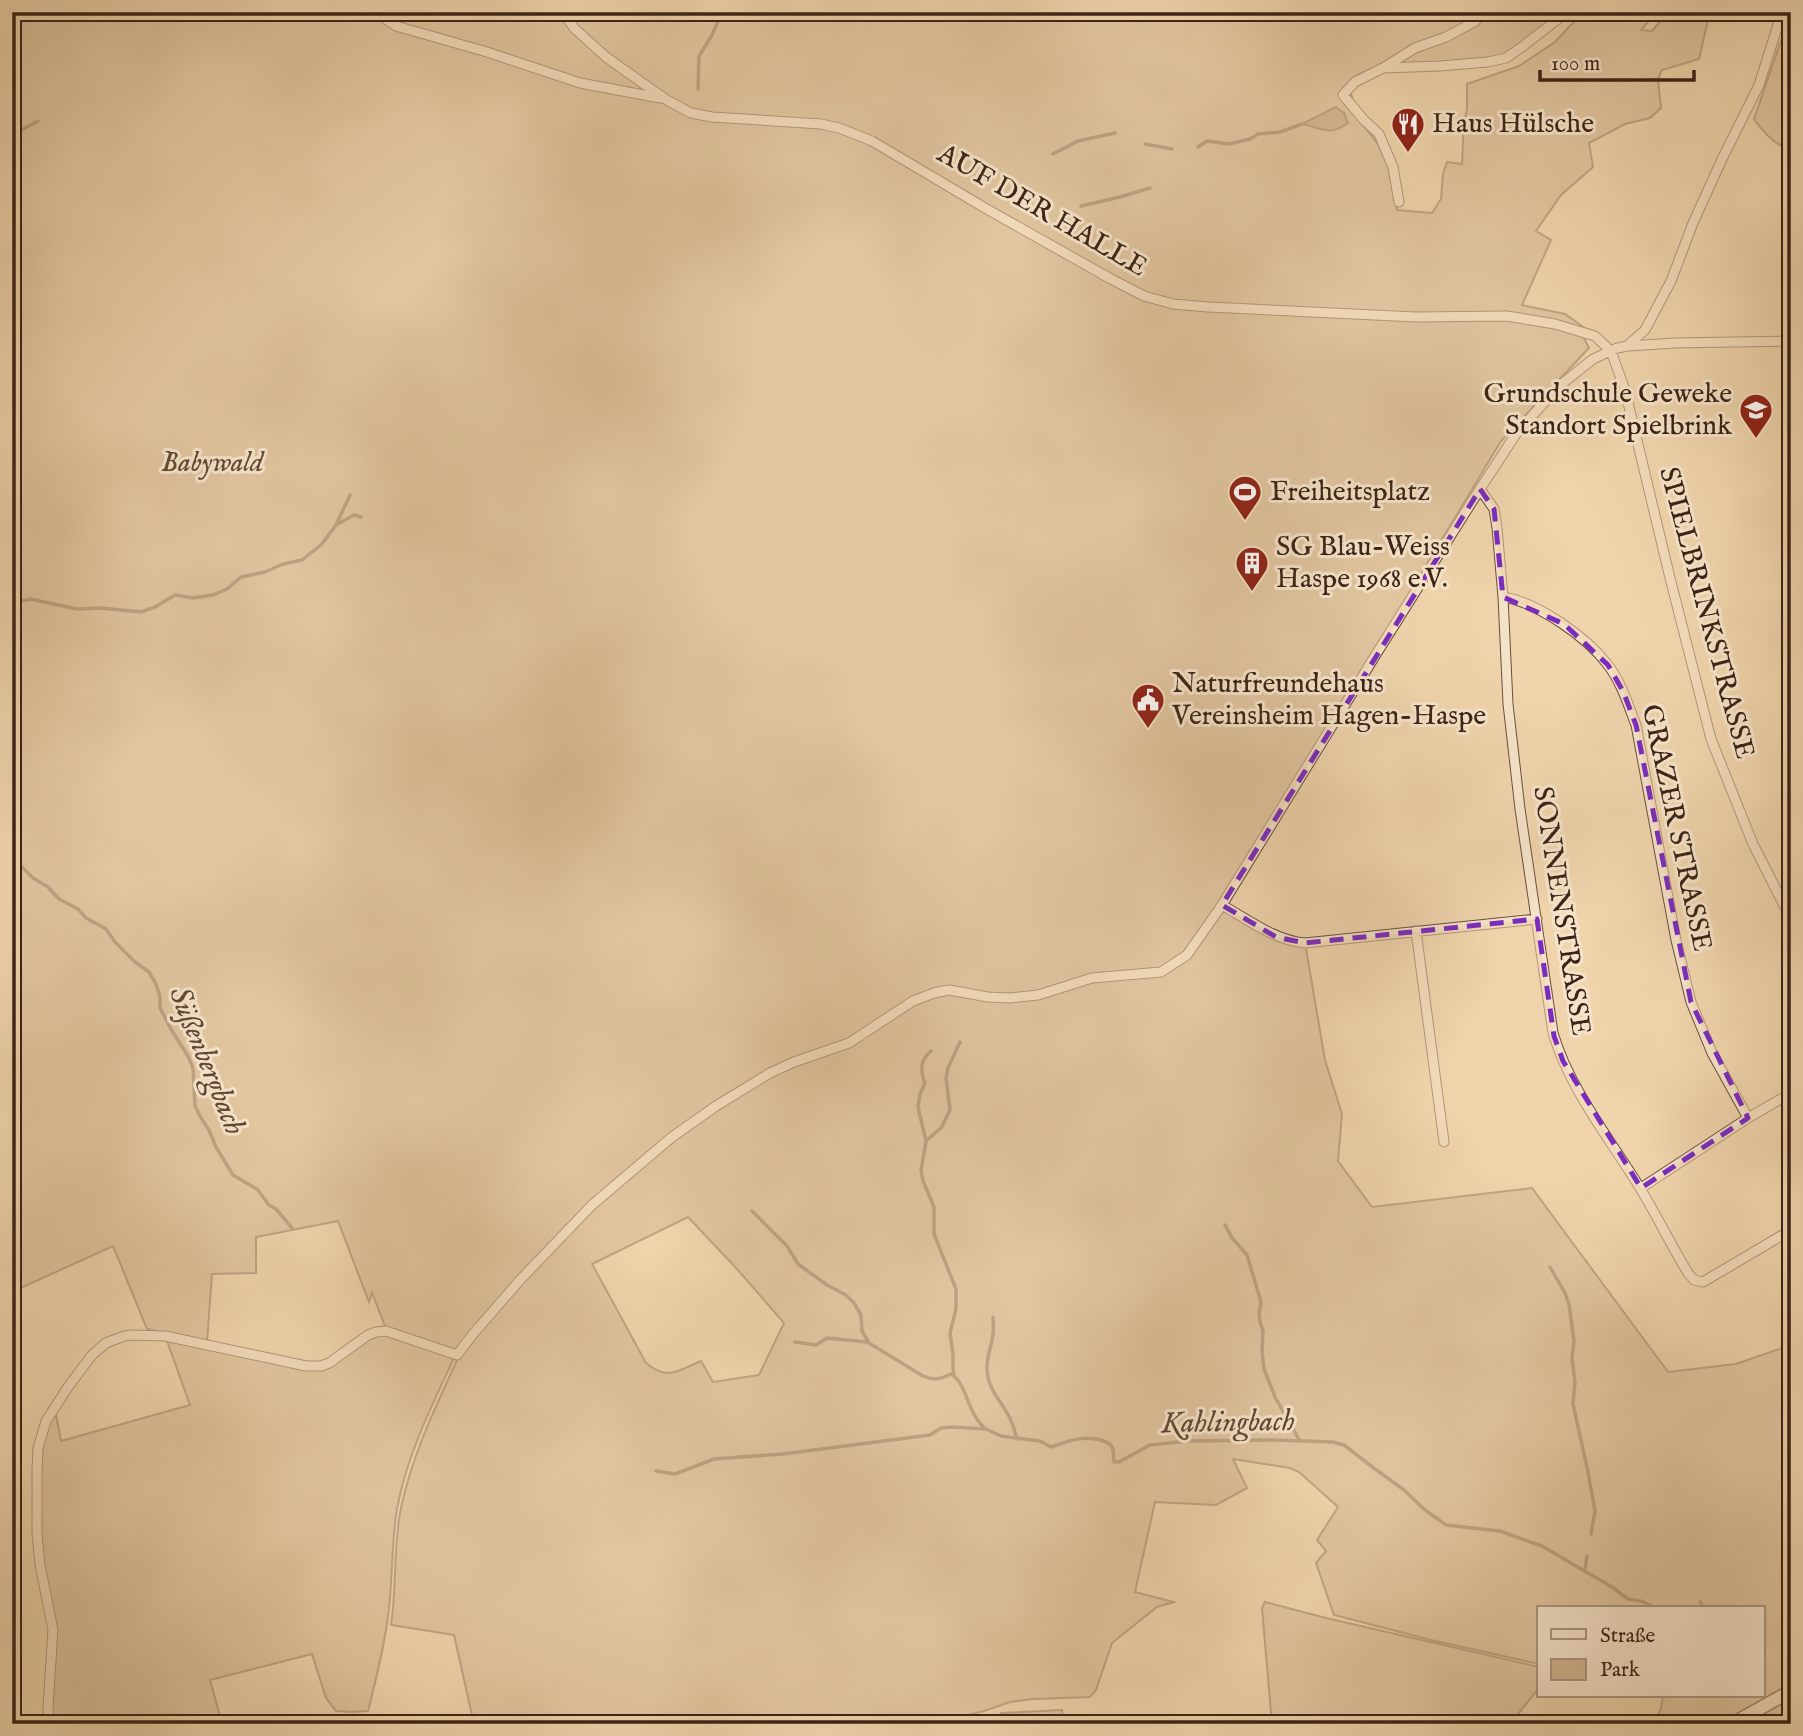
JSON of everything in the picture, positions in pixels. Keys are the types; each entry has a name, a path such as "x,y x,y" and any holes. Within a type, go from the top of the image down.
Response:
{"main road":[{"path":"1732,1724 1791,1691"}],"street":[{"name":"AUF DER HALLE","path":"376,12 396,26 580,83 665,99"},
{"name":"AUF DER HALLE","path":"563,12 588,42 665,99 691,113 712,117 821,124 872,141 985,208 1144,296 1173,304 1208,307 1416,317 1520,317 1595,336 1611,351"},
{"path":"1399,202 1393,167 1379,134 1343,95 1355,82 1415,48 1446,37 1474,22 1484,12"},
{"path":"1380,69 1488,62 1506,58 1567,12"},
{"path":"1628,346 1645,330 1671,281 1693,223 1759,85 1782,12"},
{"path":"49,1724 53,1630 40,1565 37,1534 38,1448 46,1421 55,1405 92,1355 106,1343 124,1336 165,1336 306,1366 321,1366 368,1335 386,1331 457,1355 520,1280 592,1205 672,1137 752,1083 794,1062 849,1043 913,1001 934,993 949,990 1009,998 1038,995 1092,978 1161,972 1187,955 1222,905 1480,489 1516,434 1558,387 1593,359 1628,346 1791,341"},
{"name":"SPIELBRINKSTRASSE","path":"1611,351 1625,390 1711,739 1753,844 1791,919"},
{"name":"SONNENSTRASSE","path":"1480,489 1494,509 1503,597 1509,716 1520,809 1553,1036 1563,1061 1600,1127 1641,1188 1688,1273 1699,1282 1791,1230"},
{"name":"GRAZER STRASSE","path":"1503,597 1515,599 1564,624 1608,665 1623,691 1636,725 1676,940 1691,1002 1712,1054 1748,1118"},
{"path":"1222,905 1276,937 1305,943 1537,919"},
{"path":"1416,931 1444,1142"},
{"path":"1641,1188 1791,1093"}],"highlighted area":[{"path":"1480,489 1494,509 1503,597 1564,624 1608,665 1623,691 1636,725 1691,1002 1748,1118 1641,1188 1563,1061 1554,1036 1537,919 1305,943 1276,937 1222,905"}],"green space":[{"name":"Babywald","path":"12,12 1561,12 1504,57 1383,64 1358,75 1348,84 1359,120 1378,144 1388,165 1397,210 1432,213 1441,199 1447,162 1462,164 1467,84 1519,66 1555,42 1583,12 1657,12 1641,30 1652,31 1668,12 1710,12 1699,59 1662,70 1658,79 1661,108 1650,118 1625,124 1589,143 1593,167 1561,195 1536,231 1551,240 1522,305 1565,314 1586,329 1584,338 1589,348 1501,441 1222,905 1245,918 1305,943 1325,1060 1342,1114 1338,1161 1372,1207 1532,1188 1668,1372 1736,1364 1791,1345 1791,1685 1722,1724 1653,1724 1663,1698 1764,1698 1764,1606 1703,1606 1700,1600 1700,1606 1537,1606 1537,1664 1334,1615 1316,1563 1326,1551 1317,1540 1338,1507 1299,1472 1290,1468 1233,1459 1247,1488 1216,1505 1155,1502 1135,1592 1174,1602 1157,1607 1112,1643 1096,1690 1090,1697 1010,1702 933,1724 474,1724 454,1635 391,1625 397,1537 406,1488 425,1431 458,1358 387,1331 372,1293 369,1302 338,1221 256,1237 256,1273 212,1274 207,1342 147,1329 113,1246 12,1292","holes":["688,1217 784,1323 759,1375 713,1382 701,1361 679,1371 660,1372 646,1363 592,1264"]},
{"path":"1791,12 1791,149 1775,142 1754,119"},
{"path":"386,1334 454,1358 421,1432 401,1489 395,1522 390,1603 368,1711 336,1711 326,1698 312,1654 210,1680 220,1716 174,1724 51,1724 54,1669 42,1565 39,1472 44,1437 55,1410 61,1441 190,1405 166,1338 321,1369 368,1338"},
{"path":"1265,1602 1537,1667 1537,1690 1510,1724 1272,1724 1262,1608"},
{"path":"1791,1691 1791,1724 1732,1724"},
{"path":"1062,1710 1064,1724 1005,1724 1001,1713"}],"shaded area":[{"path":"1336,107 1344,113 1348,123 1336,130 1302,124"}],"waterway":[{"path":"698,89 699,56 722,12"},
{"path":"12,135 38,121"},
{"path":"1198,147 1207,141 1229,144 1302,124"},
{"path":"1053,154 1078,141 1115,133"},
{"path":"1145,144 1172,149"},
{"path":"1081,206 1150,188"},
{"path":"12,603 30,599 77,609 101,608 141,612 175,595 193,598 213,595 227,589 241,577 302,560 322,544 336,525 350,495"},
{"path":"338,524 354,515 361,517"},
{"name":"Süßenbergbach","path":"12,861 48,887 59,899 106,929 115,942 149,972 160,997 160,1008 193,1068 195,1106 216,1147 233,1175 257,1189 292,1228"},
{"path":"927,1140 941,1128 950,1110 946,1078 960,1042"},
{"path":"931,1051 922,1066 925,1083 918,1107 926,1141 921,1171 934,1207 934,1234 956,1289 956,1309 950,1333 954,1374"},
{"path":"752,1211 787,1246 798,1264 854,1303 861,1315 862,1331 869,1343 923,1376 937,1379 951,1374 961,1385 974,1415 986,1429"},
{"path":"1225,1225 1247,1255 1261,1302 1259,1314 1263,1331 1264,1369 1275,1397 1300,1441"},
{"path":"1550,1267 1569,1304 1574,1341 1573,1404 1595,1511 1591,1534"},
{"path":"993,1317 988,1376 1018,1439"},
{"path":"795,1342 816,1345 827,1338 867,1342"},
{"name":"Kahlingbach","path":"656,1471 675,1474 714,1459 783,1454 930,1435 941,1428 952,1427 986,1429 1001,1436 1040,1441 1051,1447 1082,1438 1101,1440 1112,1446 1114,1462 1119,1462 1150,1445 1188,1441 1333,1442 1344,1445 1446,1525 1500,1531 1542,1546 1628,1599 1652,1606"},
{"path":"1585,1570 1587,1556"}],"place":[{"name":"Haus Hülsche","path":"1408,154"},
{"name":"Grundschule Geweke Standort Spielbrink","path":"1756,440"},
{"name":"Freiheitsplatz","path":"1245,522"},
{"name":"SG Blau-Weiss Haspe 1968 e.V.","path":"1252,593"},
{"name":"Naturfreundehaus Vereinsheim Hagen-Haspe","path":"1148,730"}]}
